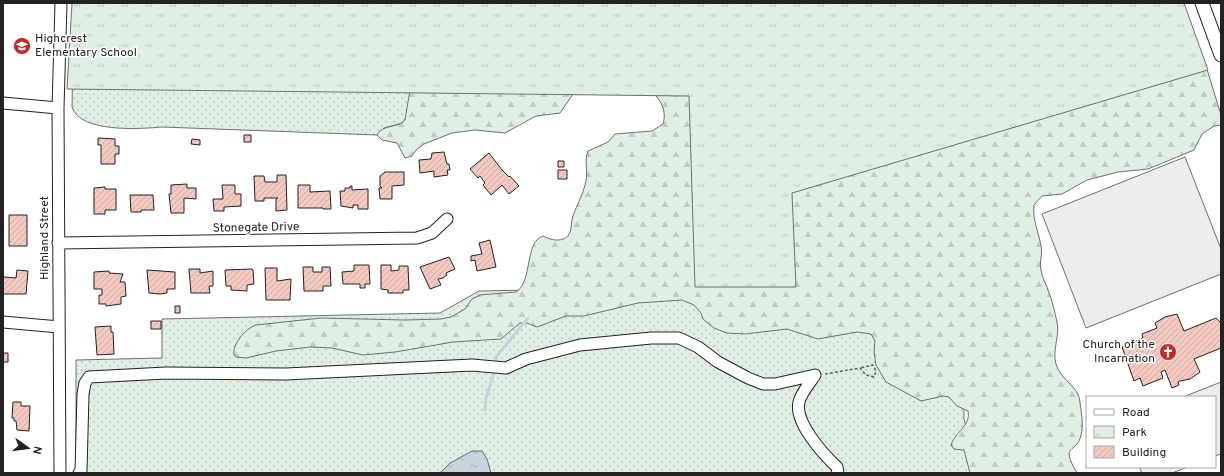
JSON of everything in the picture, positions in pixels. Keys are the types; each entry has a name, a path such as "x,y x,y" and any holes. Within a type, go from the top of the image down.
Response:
{"main road":[{"path":"1202,3 1221,55"}],"street":[{"name":"Highland Street","path":"60,473 58,108 61,3"},
{"path":"3,103 58,108"},
{"name":"Stonegate Drive","path":"58,243 417,238 432,233 447,218"},
{"path":"3,322 59,327"},
{"path":"79,473 81,472 83,394 85,383 89,377 166,373 286,374 380,371 449,365 506,368 526,359 580,345 651,338 680,338 698,347 718,362 763,384 775,384 815,375"},
{"path":"815,375 799,402 802,422 826,456 837,467 839,472"}],"path":[{"path":"815,375 873,365 876,371 874,377 866,375 860,368"}],"green space":[{"path":"72,3 1184,3 1208,70 792,193 796,287 695,287 689,96 67,89"},
{"path":"74,3 411,84 407,115 403,123 384,128 377,135 162,127 112,128 86,121 77,115 72,107"},
{"path":"1205,63 1221,115 1221,125 1214,126 1202,134 1194,150 1148,169 1118,172 1087,180 1062,194 1042,196 1034,205 1035,221 1041,249 1040,264 1051,298 1058,327 1055,354 1056,364 1058,370 1079,396 1080,402 1082,431 1079,441 1069,453 1069,457 1077,473 970,473 964,450 954,449 951,445 967,421 968,411 957,406 949,397 943,396 921,401 886,382 876,365 874,352 875,341 871,334 857,332 818,339 787,329 745,334 727,333 714,328 703,319 701,313 694,305 682,300 638,303 584,316 566,316 537,327 527,323 520,323 501,339 453,342 395,352 363,355 332,348 310,347 276,351 246,358 236,357 234,355 237,341 248,329 256,325 321,318 405,320 441,319 451,317 465,309 472,299 480,295 516,292 525,280 533,246 537,240 543,236 558,240 568,236 572,218 586,181 586,158 588,151 608,142 615,134 652,131 663,124 664,119 664,110 658,98 651,90 573,94 560,113 536,116 505,133 475,130 452,133 424,144 416,150 412,156 405,158 397,143 382,140 377,135 383,129 399,124 405,120 411,84"},
{"path":"962,238 964,419 978,473 76,473 76,360 162,358 162,319 440,313 479,291 695,287"}],"shaded area":[{"path":"1185,157 1221,249 1221,274 1086,328 1042,214"},
{"path":"1221,382 1221,454 1216,456 1216,396 1186,396"},
{"path":"1140,468 1185,468 1172,473 1142,473"}],"water":[{"path":"472,451 482,451 487,459 491,473 440,473 450,463"}],"building":[{"path":"244,135 251,135 251,142 244,142"},
{"path":"98,138 115,139 115,146 119,146 119,154 115,154 115,164 101,164 101,145 98,145"},
{"path":"192,139 200,140 200,145 191,144"},
{"path":"444,152 447,164 449,164 450,170 447,170 448,175 434,177 434,171 420,173 419,160 431,159 432,153"},
{"path":"489,153 502,170 519,186 509,194 502,185 491,195 483,185 485,183 480,176 478,178 470,169"},
{"path":"558,161 564,161 564,167 558,167"},
{"path":"558,170 567,170 567,179 558,179"},
{"path":"385,172 404,172 404,185 392,186 392,199 380,199 379,188 382,188 380,186 380,176"},
{"path":"277,175 286,175 287,210 276,211 276,199 278,198 264,198 264,201 255,201 254,176 264,176 265,182 277,182"},
{"path":"187,184 187,188 196,188 196,199 184,198 184,213 171,213 169,194 171,194 171,185"},
{"path":"222,185 235,185 235,194 241,194 241,206 224,207 224,211 214,211 213,199 223,199"},
{"path":"298,185 310,185 310,192 330,191 331,209 298,208"},
{"path":"350,186 352,186 352,190 368,189 368,209 358,209 358,205 353,205 353,208 341,206 340,191 345,191 345,188 350,188"},
{"path":"105,187 105,189 116,189 116,210 105,210 105,214 94,214 94,188"},
{"path":"130,195 153,195 154,210 131,212"},
{"path":"9,215 27,215 27,246 9,246"},
{"path":"490,240 496,267 477,271 475,260 471,261 471,256 482,254 479,243"},
{"path":"449,257 455,269 446,273 447,275 443,278 438,279 441,285 430,289 420,267"},
{"path":"354,265 369,265 370,284 365,284 365,288 360,288 360,284 343,284 342,272 354,271"},
{"path":"381,265 391,265 391,271 399,270 399,266 408,266 409,290 403,290 403,293 388,293 388,290 381,289"},
{"path":"303,267 313,267 313,272 322,272 322,267 330,267 331,286 323,286 323,291 304,291"},
{"path":"265,268 277,268 277,281 291,279 290,300 266,300"},
{"path":"189,269 200,269 200,273 213,271 213,286 209,286 210,293 191,293"},
{"path":"252,269 254,284 247,285 247,291 231,290 231,286 226,286 225,270"},
{"path":"17,270 28,271 26,294 3,294 3,275 4,277 16,278"},
{"path":"147,270 175,272 175,289 167,289 167,293 149,293"},
{"path":"109,271 109,273 123,274 120,282 125,282 126,296 121,297 121,304 106,306 106,304 99,304 99,295 102,295 102,289 94,289 94,272"},
{"path":"175,306 180,306 180,313 175,313"},
{"name":"Church of the Incarnation","path":"1177,314 1184,331 1216,318 1221,323 1221,348 1194,359 1200,372 1190,379 1178,382 1179,385 1172,388 1165,370 1161,372 1163,378 1143,386 1140,378 1134,381 1122,347 1143,338 1142,334 1157,328 1155,323 1165,317"},
{"path":"151,321 161,321 161,329 151,329"},
{"path":"111,326 111,332 113,332 114,354 97,355 95,327"},
{"path":"3,353 8,353 8,362 3,362"},
{"path":"13,402 21,402 21,406 30,406 29,431 17,430 16,421 12,418"}],"waterway":[{"path":"496,364 496,357 528,318"},
{"path":"485,410 486,398 495,370"}],"place":[{"name":"Highcrest Elementary School","path":"22,46"},
{"name":"Church of the Incarnation","path":"1168,352"}]}
